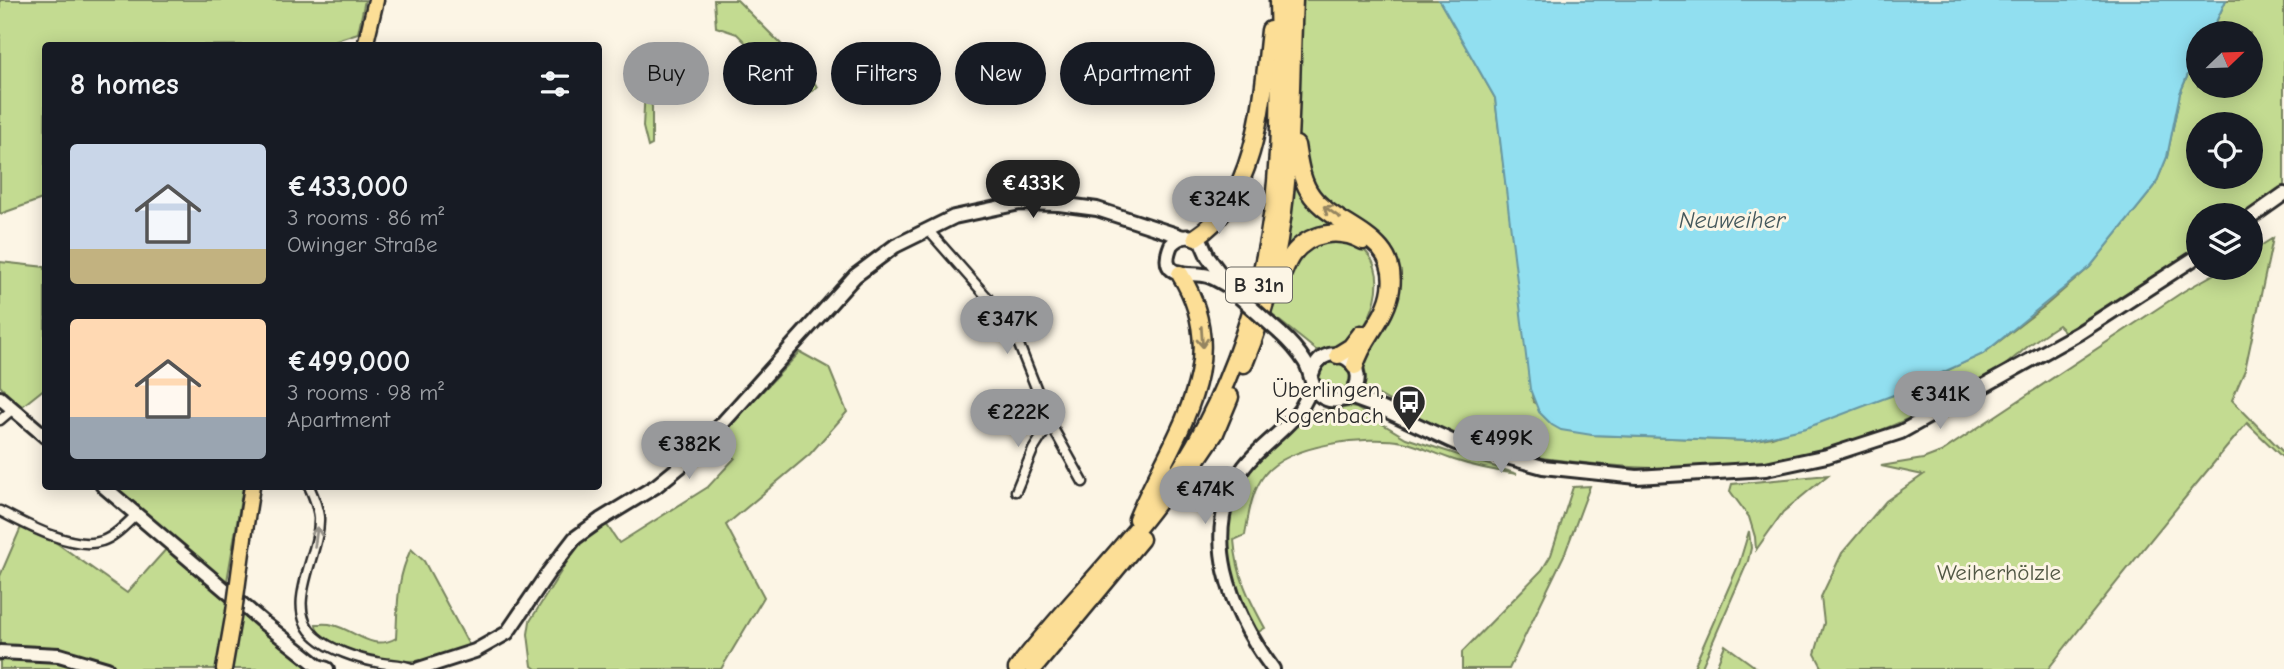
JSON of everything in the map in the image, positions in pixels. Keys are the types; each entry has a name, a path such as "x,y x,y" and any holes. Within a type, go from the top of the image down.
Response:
{"highway":[{"path":"1189,237 1209,229 1227,208 1249,157 1277,0"},
{"name":"B 31n","path":"1017,669 1157,502 1199,437 1241,343 1260,282 1273,213 1278,154 1277,0"},
{"name":"B 31n","path":"1033,669 1129,554 1190,473 1215,433 1255,338 1268,299 1285,210 1294,0"},
{"path":"1290,128 1301,174 1312,195 1324,208 1376,243 1391,271 1388,302 1376,328 1358,353 1356,374"},
{"path":"1268,299 1293,253 1312,238 1337,233 1354,236 1370,246 1383,269 1382,298 1351,347 1338,355"},
{"path":"1129,537 1190,408 1200,379 1203,349 1201,326 1188,274"}],"main road":[{"path":"366,42 376,0"},
{"path":"224,669 251,490"}],"street":[{"path":"2263,209 2284,194"},
{"path":"419,669 475,651 507,633 575,538 656,486 693,456 855,276 895,246 954,217 1020,204 1076,205 1189,237 1205,245 1209,257 1231,289"},
{"path":"1139,223 1169,250"},
{"path":"928,230 987,297 1014,338 1051,423 1083,482"},
{"path":"1189,237 1174,241 1169,250 1169,261 1188,274 1208,276 1231,289 1293,346 1326,399"},
{"path":"1188,274 1205,267 1209,257"},
{"path":"1346,398 1383,409 1456,443 1482,452 1570,472 1670,477 1766,470 1864,445 1901,432 2079,333 2186,264"},
{"path":"1293,346 1319,360 1338,355 1383,409"},
{"path":"1300,410 1319,360"},
{"path":"1268,667 1240,617 1222,559 1221,530 1228,500 1242,470 1257,451 1300,410 1326,399 1336,401 1346,398 1353,391 1356,374"},
{"path":"0,398 42,434"},
{"path":"0,420 13,409"},
{"path":"1016,491 1033,450 1051,423"},
{"path":"108,490 264,623 318,666 327,669"},
{"path":"310,490 319,516 316,543 303,587 301,614 316,638 374,662 413,669"},
{"path":"0,511 26,524 87,545 104,540 136,515"},
{"path":"0,652 59,656 107,669"}],"green space":[{"path":"0,0 365,0 358,33 330,42 42,42 42,199 0,214"},
{"path":"714,0 737,0 779,42 745,42 737,34 716,27"},
{"path":"1294,0 1439,0 1495,98 1533,402 1592,435 1750,441 1772,437 1896,394 1983,354 2045,306 2090,267 2155,186 2167,157 2180,93 2186,79 2186,98 2263,98 2263,21 2216,21 2226,0 2284,0 2284,185 2260,203 2186,203 2186,255 2065,332 2058,325 1994,375 1968,389 1867,436 1793,458 1727,467 1660,468 1527,456 1518,451 1508,453 1443,431 1370,390 1367,394 1359,387 1326,399 1312,374 1384,313 1387,261 1324,208 1296,146"},
{"path":"644,105 652,105 652,145 648,147 643,127"},
{"path":"1295,179 1344,230 1285,255"},
{"name":"Weiherhölzle","path":"2273,238 2245,370 2232,400 2284,453 2284,459 2247,423 2048,669 1823,669 1815,654 1824,623 1821,597 1842,553 1886,501 1923,475 1881,466 1923,459 1941,452 2204,280 2263,280 2263,244"},
{"path":"1328,240 1355,244 1368,254 1375,267 1377,283 1370,315 1351,341 1338,349 1316,350 1271,314 1285,280 1297,260 1305,252"},
{"path":"0,262 42,267 42,390 20,408 0,386"},
{"path":"800,352 829,368 847,412 810,454 726,525 764,597 721,669 536,669 532,666 528,634 530,621 577,546 606,524 619,543 708,487 735,458 713,443"},
{"path":"1356,408 1406,438 1517,474 1470,465 1410,444 1388,440 1330,444 1292,455 1277,464 1265,474 1257,488 1251,503 1245,535 1234,540 1244,586 1265,628 1255,634 1233,584 1227,555 1230,510 1235,495 1256,462 1312,410 1315,413"},
{"path":"1828,475 1783,512 1756,550 1749,517 1730,491 1732,484"},
{"path":"1590,486 1565,553 1509,669 1462,669 1462,652 1542,570 1551,555 1573,487"},
{"path":"112,490 242,490 226,587"},
{"path":"27,526 41,532 127,593 168,547 309,669 0,669 0,576 21,527 26,529"},
{"path":"1749,531 1751,548 1748,561 1701,669 1693,669 1739,564"},
{"path":"411,549 424,561 470,647 434,659 404,661 357,652 317,632 316,624 331,624 379,643 396,638 400,582"},
{"path":"1725,645 1758,669 1715,669"}],"water":[{"name":"Neuweiher","path":"1439,0 2226,0 2216,21 2186,21 2186,79 2180,93 2167,157 2155,186 2090,267 1983,354 1896,394 1806,428 1750,441 1592,435 1561,430 1539,412 1530,389 1495,98"}],"place":[{"name":"Überlingen, Kogenbach","path":"1409,432"}]}
